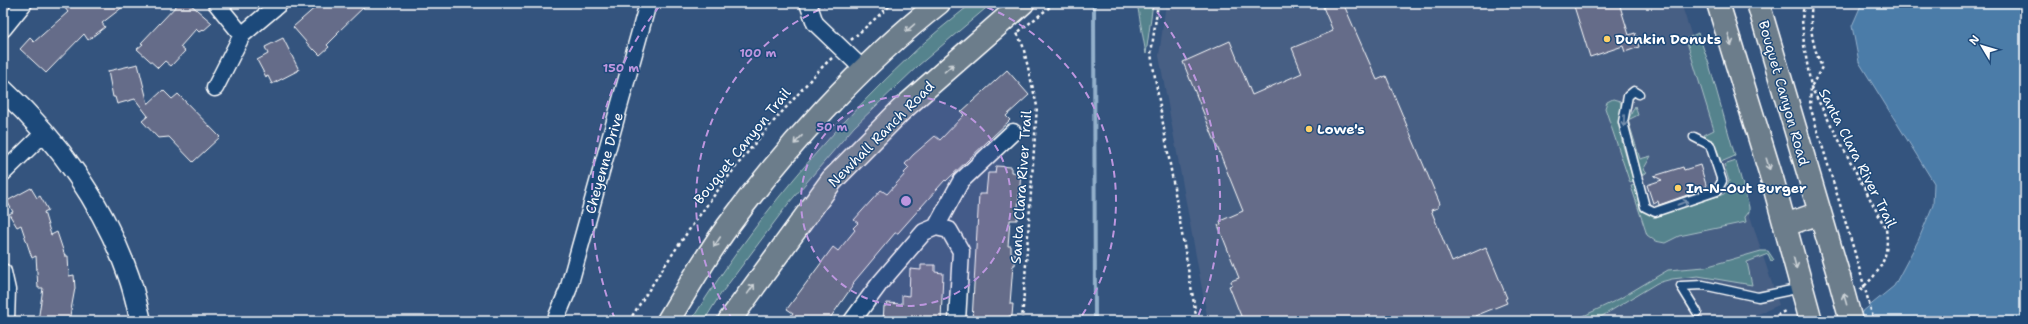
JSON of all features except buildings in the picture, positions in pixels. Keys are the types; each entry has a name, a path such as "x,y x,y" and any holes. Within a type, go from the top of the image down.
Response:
{"main road":[{"path":"668,321 727,227 789,150 863,69 939,3"},
{"name":"Newhall Ranch Road","path":"729,321 832,180 900,110 1023,3"},
{"path":"1718,3 1785,225 1802,306"},
{"name":"Bouquet Canyon Road","path":"1758,3 1851,321"},
{"path":"1785,225 1820,213"}],"street":[{"path":"3,29 24,3"},
{"path":"216,3 242,35"},
{"path":"215,88 242,35 280,3"},
{"name":"Cheyenne Drive","path":"555,321 568,290 648,3"},
{"path":"808,3 815,23 863,69"},
{"path":"3,90 45,132 81,178 109,231 129,277 141,321"},
{"path":"3,173 45,132"},
{"path":"936,227 961,181 1013,132"},
{"path":"852,321 880,284 924,232 936,227 949,230 961,251 957,321"},
{"path":"3,272 6,290 6,321"}],"lane":[{"path":"1639,94 1634,91 1628,96 1622,122 1645,207 1655,212 1718,191 1722,181 1710,145 1694,137"},
{"path":"1697,312 1681,286 1703,285 1802,306"}],"path":[{"name":"Bouquet Canyon Trail","path":"629,321 667,260 738,163 776,118 842,49 893,3"},
{"name":"Santa Clara River Trail","path":"1022,321 1037,106 1023,46 1018,33 1055,3"},
{"path":"1158,3 1151,54 1196,321"},
{"name":"Santa Clara River Trail","path":"1804,3 1802,19 1804,45 1811,87 1886,230 1888,244 1881,268 1855,295"},
{"path":"1812,3 1811,33 1814,51 1822,67 1811,87 1810,106 1874,321"},
{"path":"1766,321 1802,306"}],"shaded area":[{"path":"1166,3 1681,3 1779,305 1742,321 1208,321 1159,56"},
{"path":"1862,3 2025,3 2025,321 1851,321 1894,286 1918,241 1933,205 1934,183 1859,62 1852,26"}],"green space":[{"path":"972,3 992,3 919,65 854,127 788,204 720,295 704,321 691,321 739,249 792,181 820,149 879,86 917,49"},
{"path":"1137,3 1153,3 1146,54"},
{"path":"1698,33 1709,64 1735,156 1721,162 1715,147 1704,135 1714,130 1686,39"},
{"path":"1613,99 1620,101 1621,105 1620,132 1624,151 1634,181 1630,183 1605,108 1607,102"},
{"path":"1635,106 1638,115 1628,120"},
{"path":"1628,120 1640,159 1651,156 1643,170 1647,172 1640,176 1627,122"},
{"path":"1736,161 1749,207 1749,212 1745,217 1746,222 1679,236 1665,243 1655,241 1647,235 1631,186 1635,185 1639,199 1646,212 1654,216 1724,194 1729,181 1724,165"},
{"path":"1761,251 1768,251 1774,260 1771,261 1768,254 1747,262 1752,285 1698,276 1672,279 1657,283 1594,321 1573,321 1619,299 1668,270 1705,267"}],"waterway":[{"path":"1094,3 1095,321"}],"place":[{"name":"Dunkin Donuts","path":"1607,39"},
{"name":"Lowe's","path":"1309,129"},
{"name":"In-N-Out Burger","path":"1678,188"}]}
